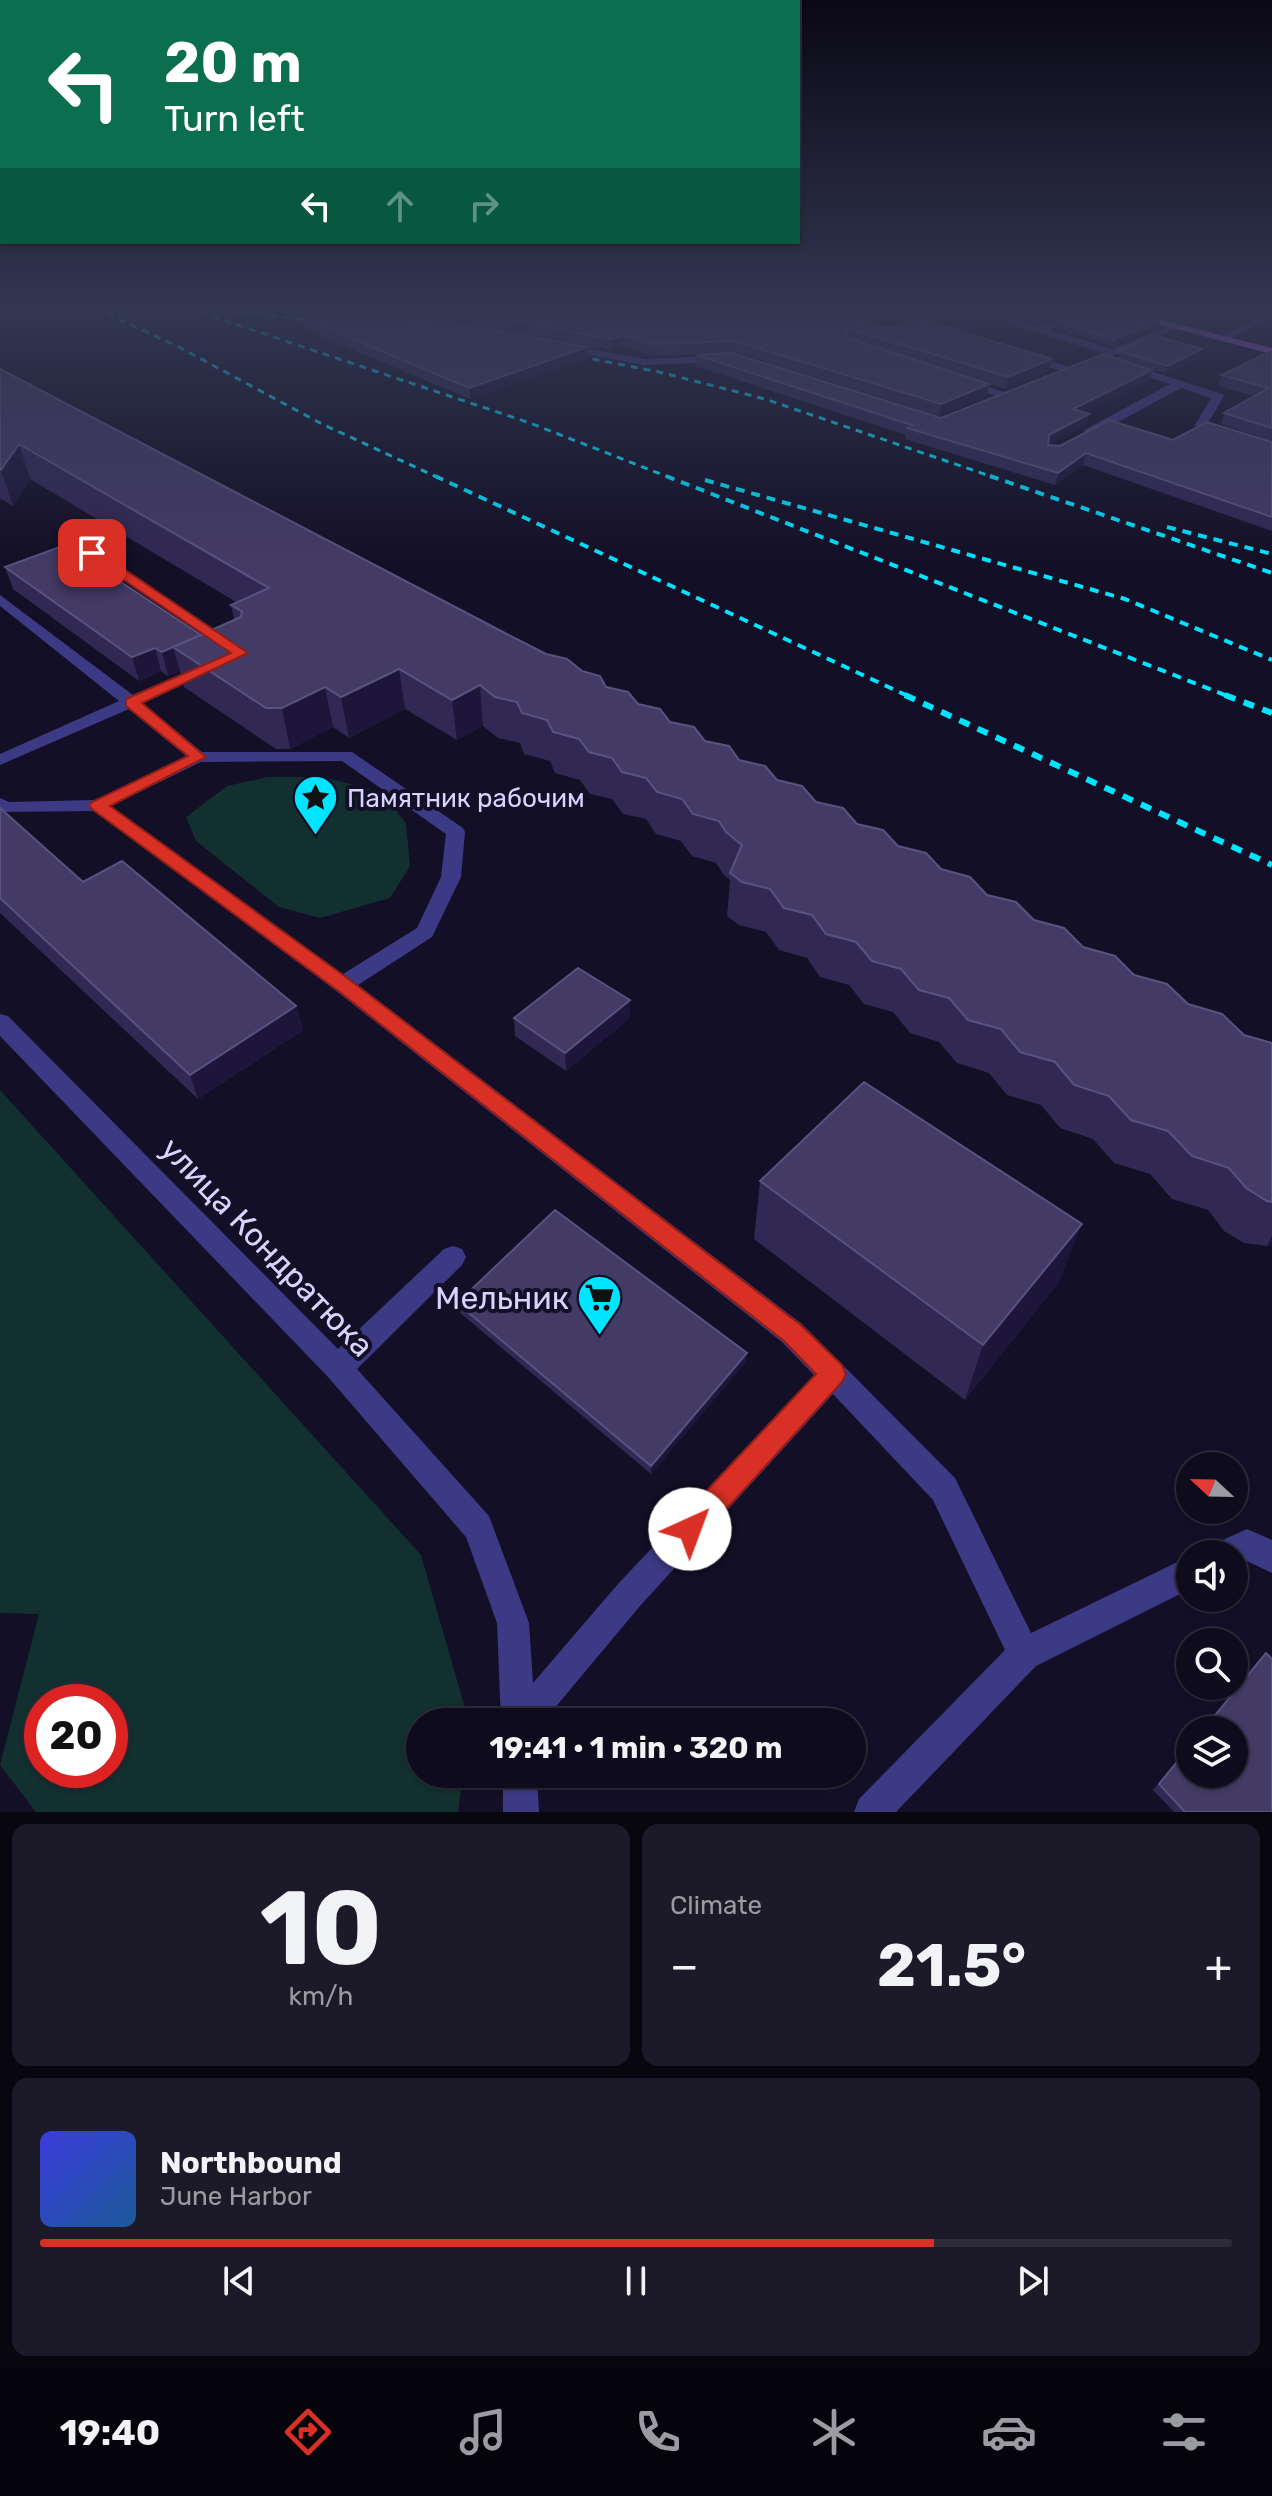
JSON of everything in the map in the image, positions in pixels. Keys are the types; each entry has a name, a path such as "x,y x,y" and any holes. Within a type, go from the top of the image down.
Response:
{"street":[{"path":"995,393 1006,396"},
{"path":"993,402 1015,393"},
{"path":"1078,438 1163,393"},
{"path":"1207,393 1218,396 1201,425 1272,448"},
{"path":"0,760 241,653 92,553"},
{"path":"0,599 198,757"},
{"path":"0,804 5,808 98,805 198,757 346,756 456,832 451,877 425,932 343,985"},
{"path":"98,805 343,985 792,1333 944,1489 1024,1654"},
{"name":"улица Кондратюка","path":"0,1022 338,1368 478,1527 513,1623 519,1708"},
{"path":"338,1368 453,1257"},
{"path":"532,1708 629,1595 833,1374"},
{"path":"872,1812 1024,1654 1176,1579"},
{"path":"520,1788 521,1812"}],"green space":[{"path":"267,777 322,777 382,792 406,823 410,866 390,898 320,918 279,907 196,841 186,817 227,786"},
{"path":"0,1090 421,1555 465,1708 406,1708 406,1788 461,1788 458,1812 36,1812 0,1765 39,1614 0,1613"}],"building":[{"path":"0,393 45,393 546,654 567,659 582,671 600,676 606,687 628,692 638,704 660,709 670,722 694,727 705,741 729,746 739,760 765,766 777,780 802,786 816,802 843,808 857,824 883,830 898,846 926,853 941,869 970,877 987,895 1016,902 1034,920 1064,928 1083,947 1115,956 1134,975 1167,984 1188,1004 1222,1014 1244,1035 1272,1043 1272,1202 1246,1188 1229,1168 1192,1156 1168,1131 1131,1120 1109,1096 1074,1085 1055,1062 1020,1052 1001,1029 968,1020 949,998 919,990 901,969 872,961 856,942 826,934 812,915 784,908 770,889 742,882 730,873 742,845 726,832 719,821 693,814 682,799 657,792 646,778 622,772 612,758 589,752 579,739 553,732 547,720 522,713 517,702 495,697 480,685 452,700 399,669 341,697 325,687 282,708 266,708 173,647 241,617 242,611 231,605 269,588 19,444 0,470"},
{"path":"812,393 859,393 941,418 1005,393 1106,393 1073,409 1089,414 1049,435 1048,445 1060,446 1109,420 1173,440 1207,422 1272,442 1272,517 1086,453 1058,473 907,428 912,425"},
{"path":"903,393 968,393 941,404"},
{"path":"1261,393 1272,393 1272,428 1224,413"},
{"path":"65,545 201,635 162,652 155,648 132,657 5,567"},
{"path":"0,808 83,882 122,861 296,1006 190,1075 0,898"},
{"path":"578,968 630,1000 565,1053 514,1018"},
{"path":"864,1082 1082,1224 983,1345 760,1181"},
{"name":"Мельник","path":"555,1210 747,1353 651,1466 457,1303"},
{"path":"1266,1653 1272,1659 1272,1812 1185,1812 1159,1784 1176,1763 1176,1788 1248,1788 1248,1716 1214,1716 1228,1700 1248,1700 1248,1675"}],"railway":[{"path":"264,393 322,424 439,478"},
{"path":"439,393 530,423 671,478"},
{"path":"740,393 996,478"},
{"path":"435,476 910,697"},
{"path":"666,476 1230,697"},
{"path":"990,476 1272,573"},
{"path":"705,480 1125,599 1272,660"},
{"path":"1167,527 1272,554"},
{"path":"905,695 1272,865"},
{"path":"1225,695 1272,713"}],"place":[{"name":"Памятник рабочим","path":"316,837"},
{"name":"Мельник","path":"600,1337"}],"route":[{"path":"92,553 241,653 131,702 198,757 98,805 343,985 792,1333 833,1374 690,1529"}]}
